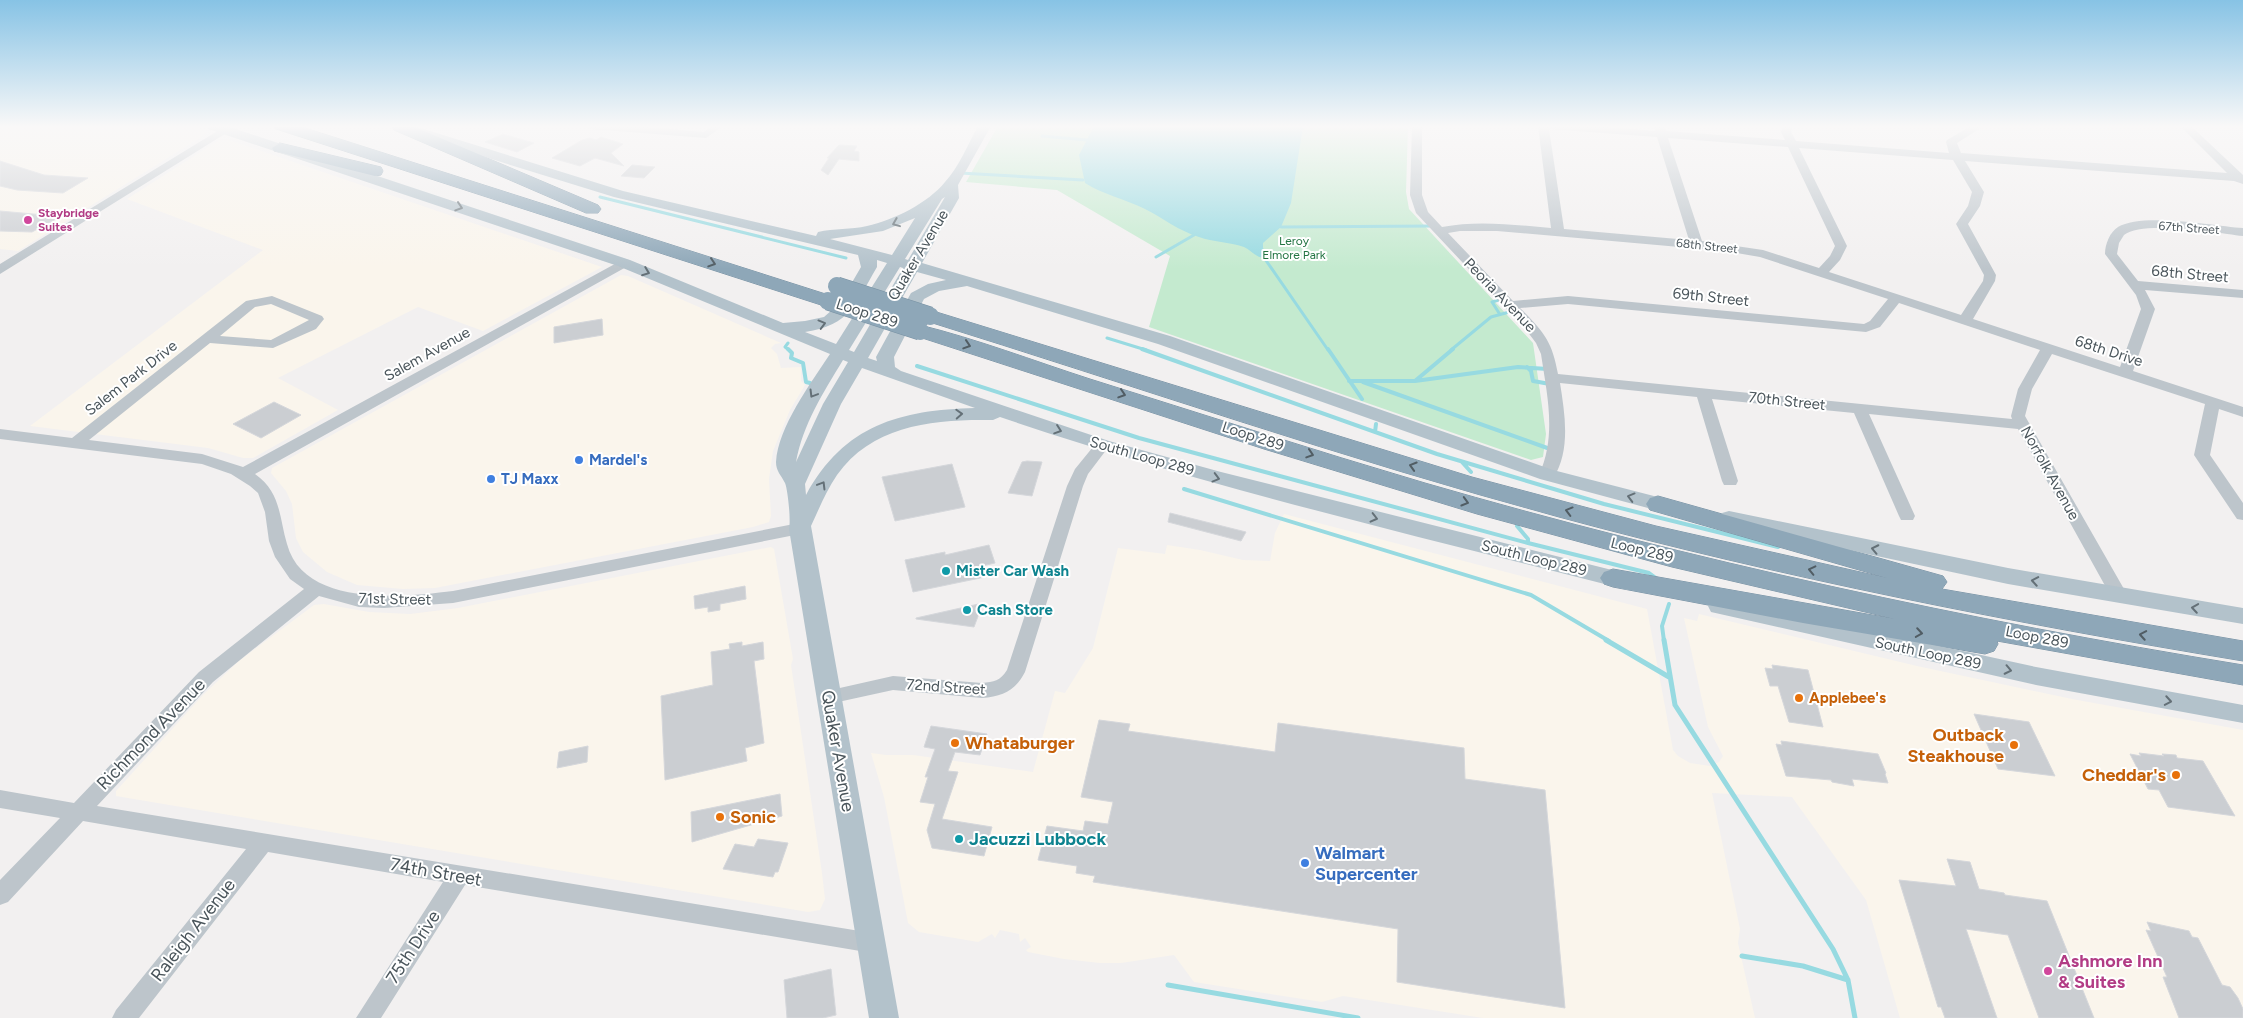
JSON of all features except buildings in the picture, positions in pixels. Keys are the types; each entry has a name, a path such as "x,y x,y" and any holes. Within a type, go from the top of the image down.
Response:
{"highway":[{"path":"385,174 444,188 547,218 607,230"},
{"name":"Loop 289","path":"430,174 607,230 832,293"},
{"name":"Loop 289","path":"475,174 592,210 832,293 1390,480 1606,541 1769,581 1963,624 2243,675"},
{"path":"508,174 592,210"},
{"name":"Loop 289","path":"925,323 1562,509 1816,571 2065,622 2243,651"},
{"path":"1658,504 1972,592 2065,622"},
{"path":"1613,578 1803,614 2082,660 2218,679 2243,680"}],"main road":[{"name":"South Loop 289","path":"356,174 624,264 895,375 1102,446 1218,478 1698,601 1904,648 2094,688 2243,714"},
{"path":"553,174 620,194 864,252 969,280 1164,340 1547,475 1658,504 2008,576 2243,616"},
{"name":"Quaker Avenue","path":"796,484 788,473 786,462 790,442 805,408 937,196 951,185 958,174"},
{"name":"Quaker Avenue","path":"884,1018 799,528 796,484 810,456 819,429 952,198 951,185"},
{"path":"784,233 834,235 880,228 913,215 937,196"},
{"path":"774,326 807,327 822,324 838,316 869,267 870,260 864,252"},
{"path":"895,375 886,368 885,357 917,296 934,287 969,280"},
{"path":"799,528 823,483 845,454 877,432 900,423 930,416 963,414 1013,415"}],"street":[{"path":"0,270 149,174"},
{"name":"Peoria Avenue","path":"1418,174 1418,205 1422,213 1543,342 1548,354 1558,436 1554,459 1547,475"},
{"path":"1549,174 1558,232"},
{"path":"1674,174 1697,245"},
{"path":"1806,174 1841,246 1836,257 1821,273"},
{"path":"1965,320 1989,281 1990,275 1962,224 1977,201 1979,193 1968,174"},
{"path":"2170,174 2241,179"},
{"name":"67th Street","path":"2135,285 2116,261 2110,249 2119,232 2134,226 2152,225 2243,232"},
{"name":"68th Street","path":"1439,232 1482,226 1746,250 1965,320"},
{"name":"Salem Avenue","path":"245,473 624,264"},
{"name":"68th Street","path":"2135,285 2243,294"},
{"path":"2125,373 2148,309 2147,302 2135,285"},
{"name":"69th Street","path":"1510,305 1568,300 1866,328 1875,324 1896,298"},
{"name":"Salem Park Drive","path":"76,443 251,304 264,300 278,301 317,319 311,326 273,344 207,339"},
{"name":"68th Drive","path":"1965,320 2243,412"},
{"name":"Norfolk Avenue","path":"2048,348 2018,406 2018,416 2119,596"},
{"name":"70th Street","path":"1551,378 2022,425"},
{"path":"1704,392 1730,481"},
{"path":"2212,402 2202,455 2243,515"},
{"path":"1859,408 1907,516"},
{"name":"71st Street","path":"0,434 202,459 245,473 266,493 271,504 278,544 288,565 297,575 316,588 346,598 380,602 439,599 799,528"},
{"name":"72nd Street","path":"829,697 892,683 926,684 987,692 1003,687 1016,672 1075,486 1081,473 1102,446"},
{"name":"Richmond Avenue","path":"0,895 206,677 316,588"},
{"name":"74th Street","path":"0,799 872,943"},
{"name":"Raleigh Avenue","path":"124,1018 262,842"},
{"name":"75th Drive","path":"368,1018 459,876"}],"shaded area":[{"path":"0,174 143,174 18,251 0,249"},
{"path":"167,174 327,174 602,267 483,331 418,307 278,378 338,410 253,458 243,458 208,448 30,426 263,250 127,199"},
{"path":"621,275 628,276 781,343 775,344 771,348 777,354 781,368 801,367 801,381 805,385 790,410 773,451 769,479 771,516 769,522 753,527 435,588 403,589 357,585 327,572 303,552 296,538 292,504 286,491 271,473 272,468"},
{"path":"1284,514 1647,609 1673,750 1678,756 1690,763 1710,766 1719,762 1723,756 1708,727 1684,618 1697,621 1699,614 1917,666 2072,699 2243,730 2243,1018 1900,1018 1866,900 1792,797 1712,793 1740,929 1738,943 1755,1018 1483,1018 1343,996 1322,1002 1194,982 1174,955 1121,963 1064,959 1028,952 1026,950 1031,947 1025,938 1020,942 1019,934 1000,930 995,938 992,934 978,942 919,932 908,923 884,797 871,753 913,755 1033,772 1055,691 1065,693 1093,648 1118,548 1165,554 1167,545 1243,560 1270,561 1275,533"},
{"path":"771,547 774,549 793,659 791,665 822,873 825,899 820,910 808,912 116,796 116,791 203,695 239,661 314,605 324,604 369,612 410,614 458,608"}],"green space":[{"name":"Leroy Elmore Park","path":"971,174 1407,174 1406,192 1409,209 1533,343 1546,434 1543,457 1531,460 1149,327 1170,256 1057,190 966,182"}],"water":[{"path":"1083,174 1296,174 1291,203 1281,227 1263,243 1263,248 1270,256 1266,258 1259,257 1244,247 1204,239 1178,228 1145,209 1085,183"}],"waterway":[{"path":"969,174 1083,180"},
{"path":"600,197 846,258"},
{"path":"1281,227 1432,226"},
{"path":"1156,257 1194,235"},
{"path":"1265,259 1328,350"},
{"path":"1499,313 1492,302 1502,299"},
{"path":"1451,350 1491,317 1513,311"},
{"path":"1107,338 1146,350"},
{"path":"788,343 785,347 789,350"},
{"path":"1142,349 1375,432"},
{"path":"1328,349 1350,381"},
{"path":"1415,381 1453,349"},
{"path":"789,350 792,353 791,358 803,363 806,382 810,383"},
{"path":"917,366 1139,438 1528,543"},
{"path":"1415,381 1518,367 1528,368"},
{"path":"1528,368 1548,369"},
{"path":"1528,368 1531,371 1533,381 1550,384"},
{"path":"1350,381 1415,381"},
{"path":"1350,381 1362,399"},
{"path":"1363,382 1550,449"},
{"path":"1375,432 1376,424"},
{"path":"1375,432 1437,454 1604,504 1778,547"},
{"path":"1462,462 1471,472"},
{"path":"1184,489 1531,595 1609,641"},
{"path":"1517,526 1528,539 1528,543"},
{"path":"1528,543 1649,573 1660,581"},
{"path":"1664,641 1662,626 1669,604"},
{"path":"1606,640 1669,677"},
{"path":"1664,640 1675,705 1833,949 1848,980"},
{"path":"1742,956 1803,966 1848,980"},
{"path":"1848,980 1855,1018"},
{"path":"1168,985 1358,1018"}],"place":[{"name":"Staybridge Suites","path":"28,220"},
{"name":"Mardel's","path":"579,460"},
{"name":"TJ Maxx","path":"491,479"},
{"name":"Mister Car Wash","path":"946,571"},
{"name":"Cash Store","path":"967,610"},
{"name":"Applebee's","path":"1799,698"},
{"name":"Whataburger","path":"955,743"},
{"name":"Outback Steakhouse","path":"2014,745"},
{"name":"Cheddar's","path":"2176,775"},
{"name":"Sonic","path":"720,817"},
{"name":"Jacuzzi Lubbock","path":"959,839"},
{"name":"Walmart Supercenter","path":"1305,863"},
{"name":"Ashmore Inn & Suites","path":"2048,971"}]}
